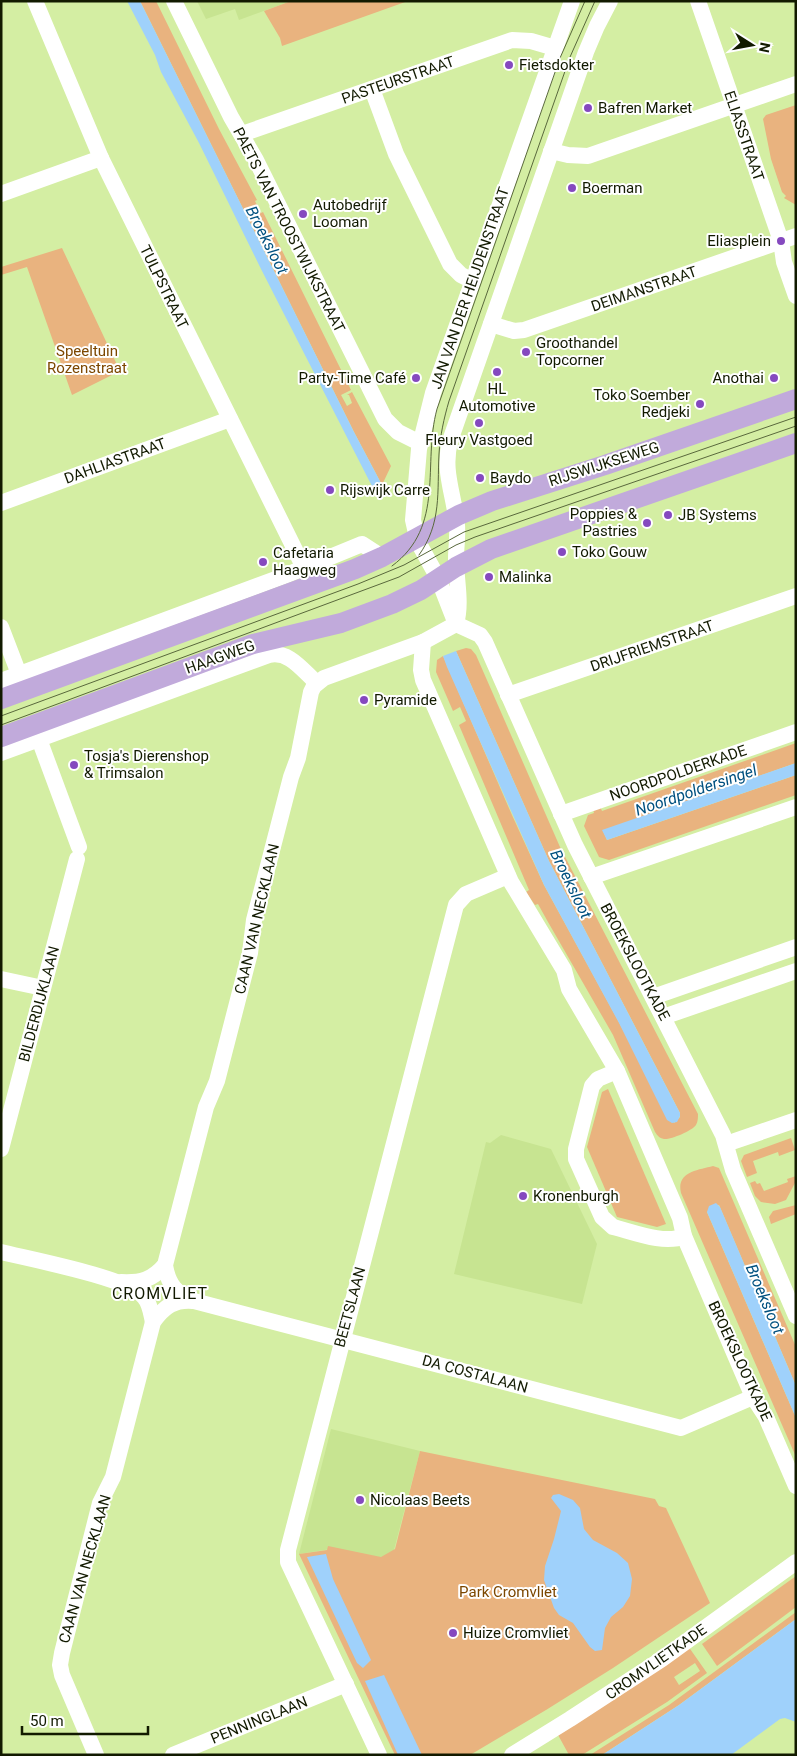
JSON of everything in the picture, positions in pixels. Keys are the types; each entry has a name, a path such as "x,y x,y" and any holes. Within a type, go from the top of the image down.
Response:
{"main road":[{"name":"RIJSWIJKSEWEG","path":"417,539 456,516 502,497 605,465 796,399"},
{"path":"438,578 491,549 796,443"},
{"path":"1,700 341,575 417,539"},
{"name":"HAAGWEG","path":"1,737 253,644 349,620 411,595 438,578"}],"street":[{"name":"TULPSTRAAT","path":"35,1 101,158 304,568"},
{"name":"PAETS VAN TROOSTWIJKSTRAAT","path":"174,1 385,419 398,432 420,443"},
{"name":"JAN VAN DER HEIJDENSTRAAT","path":"438,578 417,539 413,524 420,443 433,393 572,1"},
{"name":"JAN VAN DER HEIJDENSTRAAT","path":"456,567 456,516 448,479 448,451 452,432 590,41 610,1"},
{"name":"ELIASSTRAAT","path":"698,1 734,106 788,239"},
{"name":"PASTEURSTRAAT","path":"242,134 512,40 531,41 554,48"},
{"path":"551,151 573,156 588,156 796,84"},
{"path":"372,89 396,154 451,265 460,275 473,281"},
{"path":"1,194 101,158"},
{"path":"788,239 783,259 796,296"},
{"name":"DEIMANSTRAAT","path":"491,324 514,331 530,328 788,239"},
{"name":"DAHLIASTRAAT","path":"1,503 230,420"},
{"path":"1,681 304,568 362,544 382,557"},
{"path":"456,567 460,603 456,624"},
{"path":"438,578 456,624"},
{"name":"DRIJFRIEMSTRAAT","path":"508,695 796,596"},
{"path":"317,683 336,673 423,642 456,624"},
{"name":"BROEKSLOOTKADE","path":"456,624 483,638 591,877 720,1127 732,1170 796,1316"},
{"path":"1,627 19,674"},
{"name":"BROEKSLOOTKADE","path":"423,642 421,670 423,680 508,876 564,970 569,989 617,1071 680,1218 684,1236 753,1397 766,1417 796,1486"},
{"name":"HAAGWEG","path":"1,753 273,654 288,657 317,683"},
{"name":"CAAN VAN NECKLAAN","path":"165,1265 206,1108 217,1081 250,952 254,920 291,776 298,758 310,694 317,683"},
{"name":"NOORDPOLDERKADE","path":"561,814 796,732"},
{"name":"BILDERDIJKLAAN","path":"1,1149 78,853 39,739"},
{"path":"591,877 796,807"},
{"name":"BEETSLAAN","path":"378,1755 288,1562 288,1550 456,905 466,894 508,876"},
{"path":"653,997 796,947"},
{"path":"663,1017 796,971"},
{"path":"1,979 43,988"},
{"path":"617,1071 598,1079 592,1086 576,1149 576,1159 602,1217 607,1223 615,1227 661,1239 673,1240 684,1236"},
{"path":"726,1144 796,1120"},
{"path":"1,1252 118,1282 130,1287 144,1296 152,1322"},
{"path":"118,1282 148,1279 165,1265"},
{"name":"DA COSTALAAN","path":"165,1265 173,1288 184,1297 194,1301 681,1428 753,1397"},
{"name":"DA COSTALAAN","path":"152,1322 167,1305 194,1301"},
{"name":"CAAN VAN NECKLAAN","path":"96,1755 62,1675 60,1661 101,1501 113,1477 152,1322"},
{"name":"CROMVLIETKADE","path":"512,1755 662,1659 796,1562"},
{"name":"PENNINGLAAN","path":"173,1755 346,1684"}],"shaded area":[{"path":"197,1 291,1 239,20 235,9 206,19"},
{"name":"Kronenburgh","path":"501,1135 551,1149 597,1244 582,1304 454,1274 486,1142 490,1143"},
{"name":"Nicolaas Beets","path":"331,1429 420,1451 390,1565 331,1549 299,1554"}],"green space":[{"path":"140,1 156,1 351,390 341,395 347,406 352,403 349,395 347,395 352,392 391,466 382,485 354,432"},
{"path":"291,1 408,1 282,46 280,38 264,11"},
{"path":"796,105 796,205 784,198 786,196 782,192 771,159 763,119 766,115"},
{"name":"Speeltuin Rozenstraat","path":"62,248 120,371 72,395 27,267 1,275 1,267"},
{"path":"466,648 471,649 476,655 560,847 698,1114 696,1125 681,1135 664,1139 655,1132 613,1035 538,904 535,905 526,892 529,890 459,725 466,721 460,707 453,711 436,672 437,660 443,656 544,885 674,1123 680,1117 680,1113 549,861 456,651"},
{"path":"796,743 796,763 603,831 607,840 796,775 796,795 609,860 599,857 584,826 588,815 594,813 593,809 600,806 602,811"},
{"path":"608,1089 666,1224 657,1227 617,1217 587,1147 602,1092"},
{"path":"791,1138 795,1150 779,1156 778,1152 753,1161 757,1173 747,1177 741,1161 744,1155"},
{"path":"713,1166 719,1168 796,1347 796,1386 719,1205 707,1212 796,1418 796,1457 681,1193 680,1186 685,1176"},
{"path":"796,1176 796,1181 786,1200 775,1204 761,1202 755,1196 750,1183 755,1181 757,1184 760,1183 764,1191 788,1182 787,1179"},
{"path":"796,1205 796,1214 771,1224 769,1217 773,1211"},
{"name":"Park Cromvliet","path":"420,1451 655,1499 659,1506 666,1508 710,1603 613,1668 470,1755 395,1755 299,1554 327,1550 328,1546 381,1557 395,1549"},
{"path":"796,1576 796,1607 717,1666 702,1644"},
{"path":"796,1612 796,1619 679,1705 602,1755 590,1755 669,1705"},
{"path":"688,1646 707,1673 667,1702 582,1755 569,1755 557,1733","holes":["695,1663 700,1671 679,1685 674,1677"]}],"water":[{"path":"127,1 140,1 382,485 377,496 199,143 161,72 155,55"},
{"path":"456,651 549,861 680,1113 677,1122 672,1123 667,1120 619,1023 544,885 447,667 443,656"},
{"path":"796,763 796,775 607,840 602,830"},
{"path":"716,1203 720,1207 796,1386 796,1418 707,1212 709,1206"},
{"path":"559,1494 573,1500 580,1508 584,1529 593,1540 617,1553 628,1563 632,1579 630,1596 623,1607 611,1617 605,1628 602,1650 595,1651 590,1647 573,1623 559,1615 554,1608 544,1580 545,1566 561,1511 551,1498 553,1495"},
{"path":"326,1554 333,1579 371,1660 363,1668 357,1663 307,1557"},
{"path":"796,1619 796,1722 785,1718 780,1719 731,1755 602,1755 679,1705"},
{"path":"384,1675 422,1755 398,1755 365,1681"}],"tram line":[{"path":"392,566 409,550 420,532 426,513 429,493 431,451 437,409 560,58 585,1"},
{"path":"419,555 432,531 435,519 440,441 449,401 570,57 595,1"},
{"path":"1,716 358,584 404,565 464,532 796,417"},
{"path":"1,725 399,577 456,545 475,537 796,426"}],"place":[{"name":"Fietsdokter","path":"509,65"},
{"name":"Bafren Market","path":"588,108"},
{"name":"Boerman","path":"572,188"},
{"name":"Autobedrijf Looman","path":"303,214"},
{"name":"Eliasplein","path":"781,241"},
{"name":"Groothandel Topcorner","path":"526,352"},
{"name":"HL Automotive","path":"497,372"},
{"name":"Party-Time Café","path":"416,378"},
{"name":"Anothai","path":"774,378"},
{"name":"Toko Soember Redjeki","path":"700,404"},
{"name":"Fleury Vastgoed","path":"479,423"},
{"name":"Baydo","path":"480,478"},
{"name":"Rijswijk Carre","path":"330,490"},
{"name":"JB Systems","path":"668,515"},
{"name":"Poppies & Pastries","path":"647,523"},
{"name":"Toko Gouw","path":"562,552"},
{"name":"Cafetaria Haagweg","path":"263,562"},
{"name":"Malinka","path":"489,577"},
{"name":"Pyramide","path":"364,700"},
{"name":"Tosja's Dierenshop & Trimsalon","path":"74,765"},
{"name":"Kronenburgh","path":"523,1196"},
{"name":"Nicolaas Beets","path":"360,1500"},
{"name":"Huize Cromvliet","path":"453,1633"}],"district":[{"name":"CROMVLIET","path":"160,1293"}],"water label":[{"name":"Broeksloot","path":"267,240"},
{"name":"Noordpoldersingel","path":"696,790"},
{"name":"Broeksloot","path":"571,884"},
{"name":"Broeksloot","path":"765,1299"}]}
